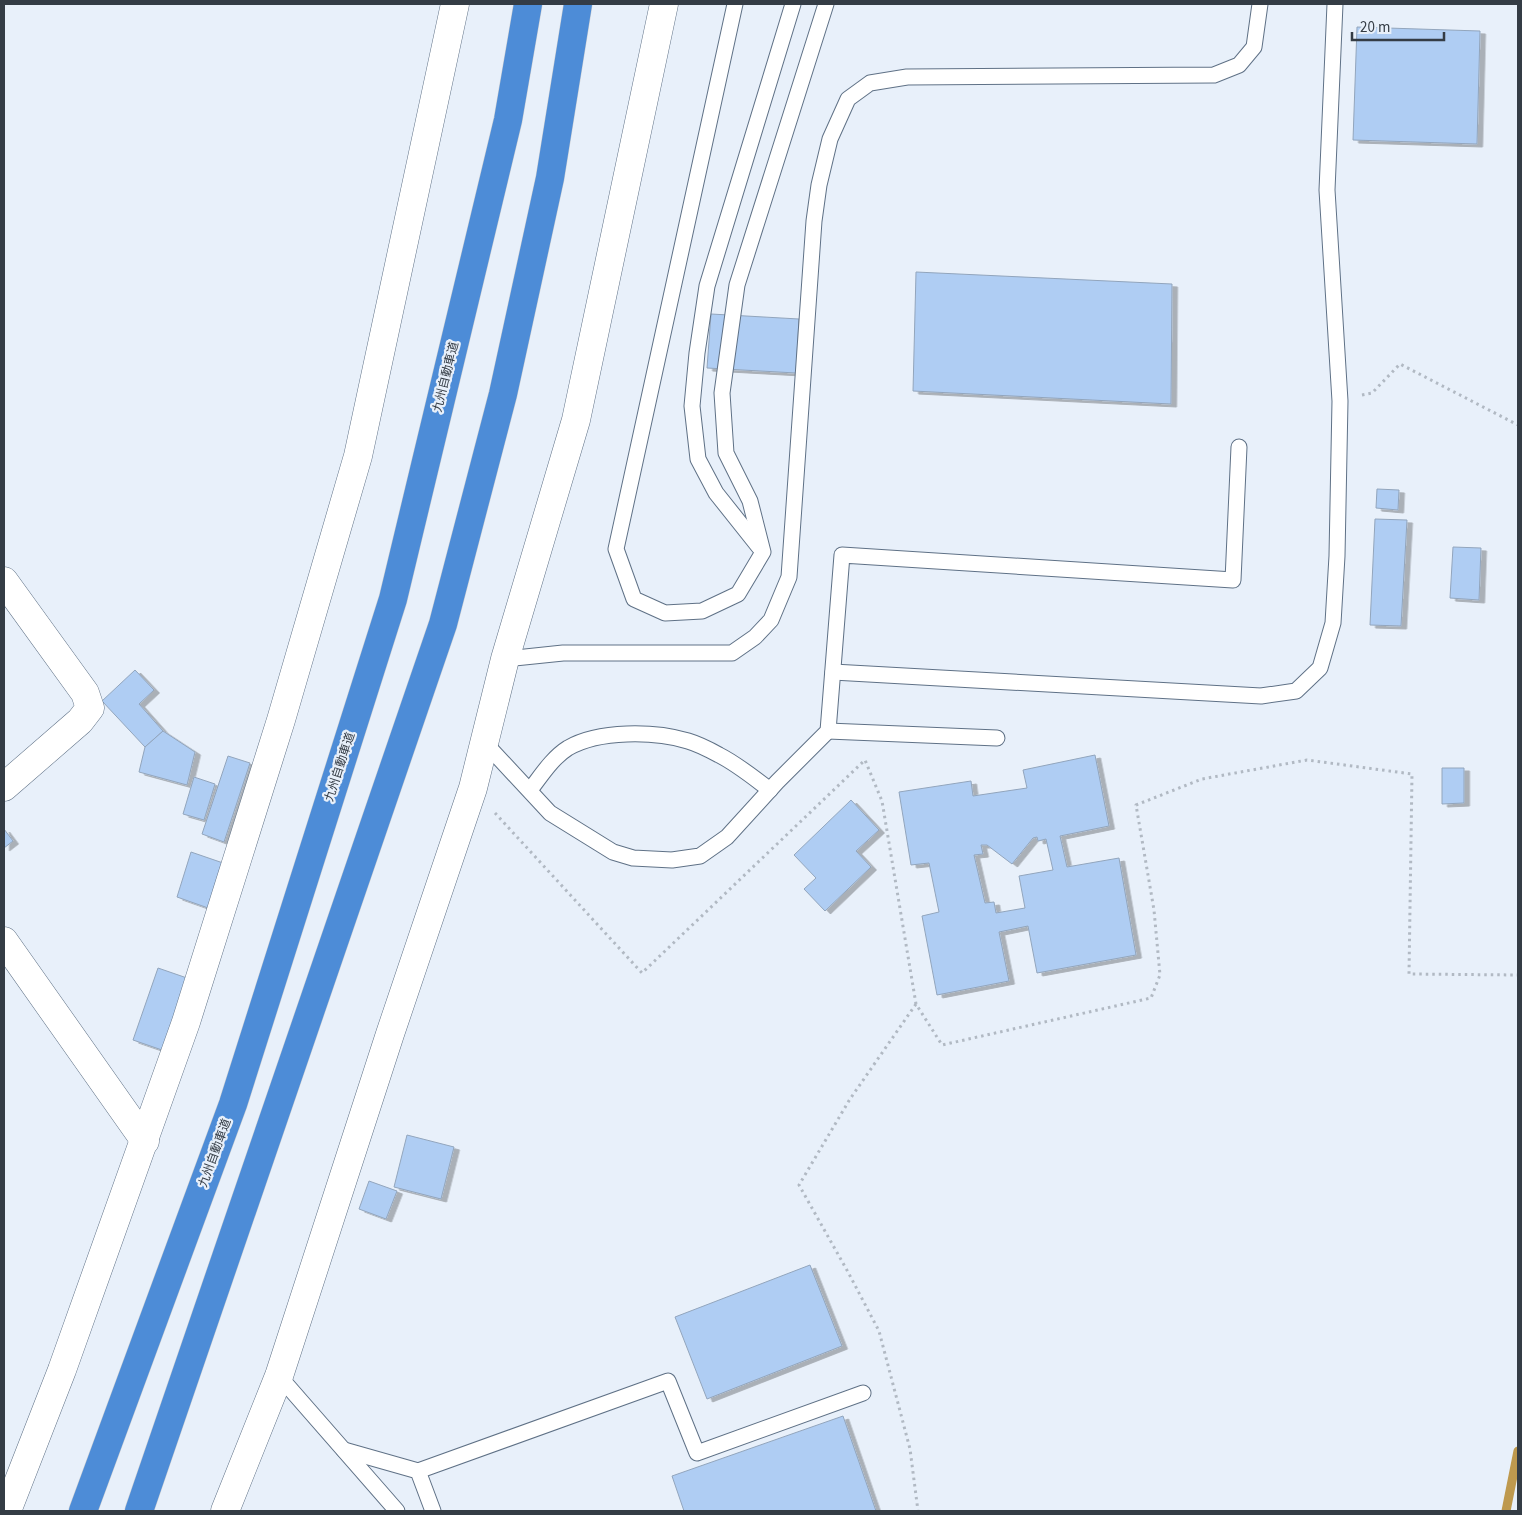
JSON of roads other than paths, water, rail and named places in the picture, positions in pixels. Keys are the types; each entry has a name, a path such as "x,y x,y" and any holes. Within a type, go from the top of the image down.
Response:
{"highway":[{"name":"九州自動車道","path":"83,1511 233,1104 393,599 508,120 528,4"},
{"path":"139,1511 443,624 509,366 550,178 578,4"}],"street":[{"path":"7,1511 62,1370 145,1141 186,1022 281,720 358,456 455,4"},
{"path":"226,1511 279,1376 390,1034 473,788 505,659 576,420 664,4"},
{"path":"4,581 85,693 90,708 80,721 4,788"},
{"path":"4,941 145,1141"}],"lane":[{"path":"735,4 616,549 634,599 665,613 702,611 738,594 763,552 750,501 726,453 722,393 737,285 826,4"},
{"path":"763,552 716,493 698,459 692,406 697,353 707,286 793,4"},
{"path":"505,659 563,653 732,653 755,637 771,620 789,577 814,222 818,194 830,139 848,99 870,83 907,77 1214,75 1239,66 1254,47 1260,4"},
{"path":"833,672 1261,696 1296,691 1320,668 1333,623 1337,556 1340,401 1327,190 1335,4"},
{"path":"485,743 550,813 613,852 633,858 672,860 700,856 727,837 828,731 842,555 1233,580 1239,447"},
{"path":"828,731 997,738"},
{"path":"530,790 548,767 567,749 590,738 624,735 655,735 688,741 721,756 770,790"},
{"path":"279,1376 397,1511"},
{"path":"344,1450 418,1471 668,1380 696,1453 863,1393"},
{"path":"418,1471 433,1511"}],"waterway":[{"path":"1506,1511 1518,1451"}]}
